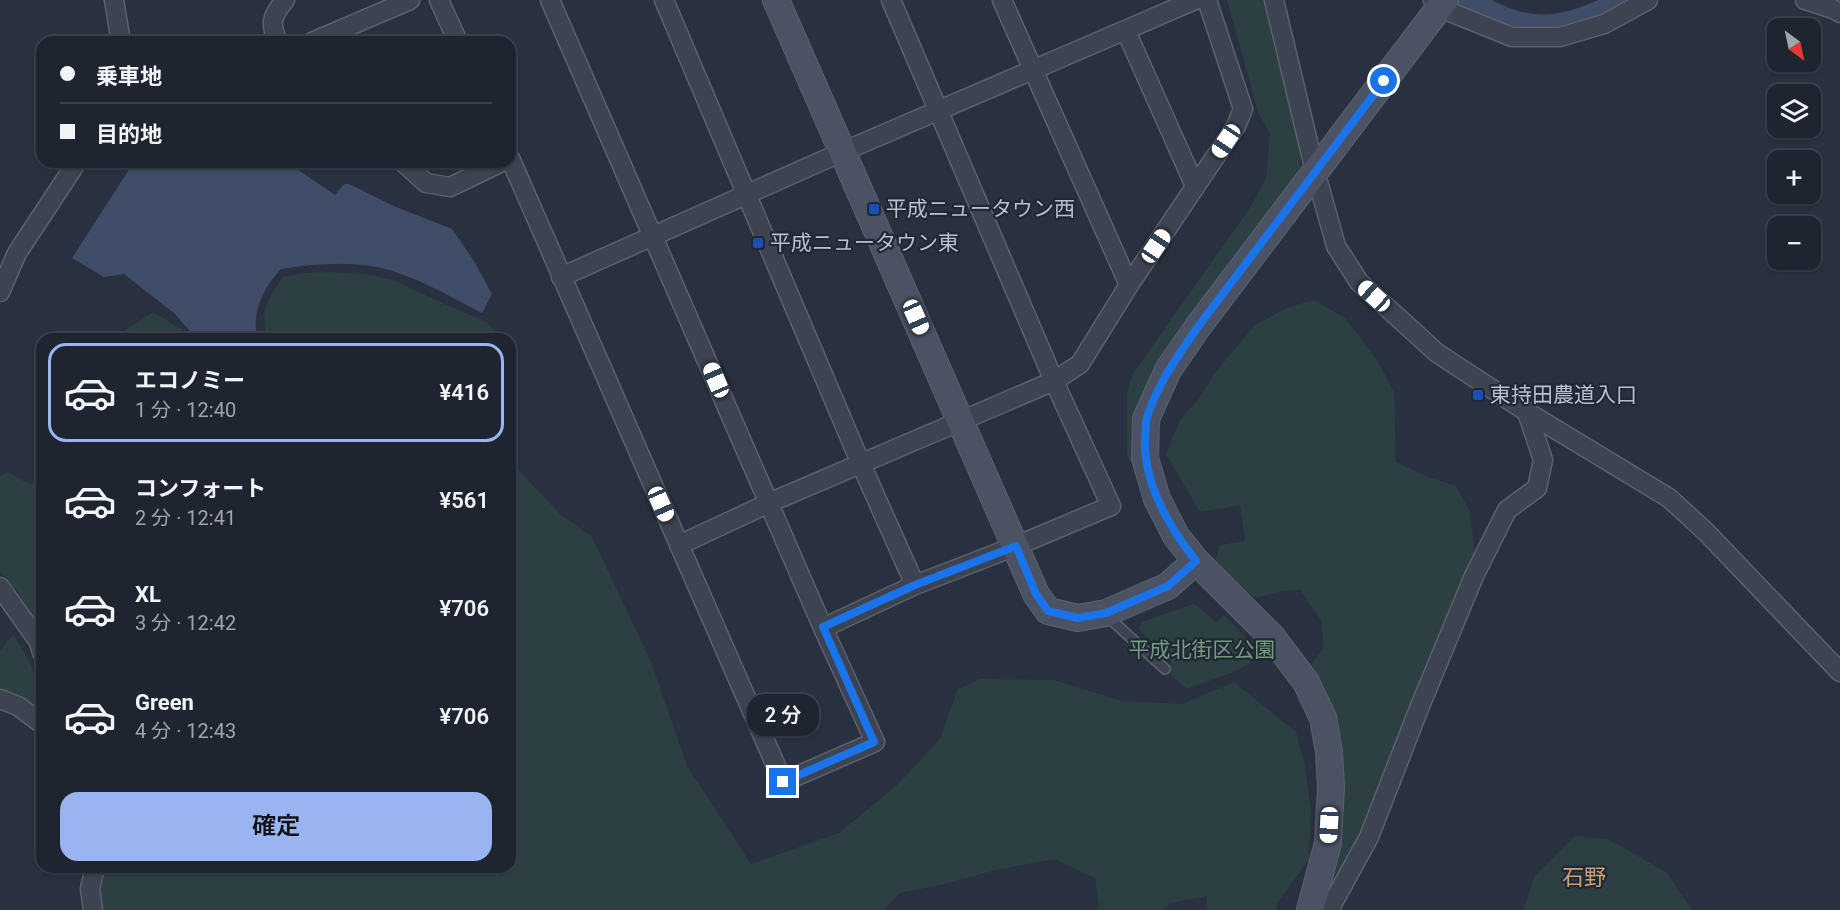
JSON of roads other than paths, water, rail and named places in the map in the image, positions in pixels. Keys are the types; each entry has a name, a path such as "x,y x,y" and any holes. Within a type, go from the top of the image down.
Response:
{"street":[{"path":"114,0 120,36"},
{"path":"275,36 272,24 285,0"},
{"path":"348,35 410,0"},
{"path":"439,0 455,36"},
{"path":"514,168 783,782 874,742 550,0"},
{"path":"664,0 861,464 915,585"},
{"path":"776,0 962,420 1036,594 1048,611 1078,618 1104,614 1168,586 1196,561"},
{"path":"823,627 915,585 1111,506 1054,381 891,0"},
{"path":"1002,0 1129,285"},
{"path":"561,277 842,152 1195,0"},
{"path":"679,545 769,503 1054,381 1080,364 1129,285 1236,126 1243,109 1207,0"},
{"path":"1274,0 1315,171 1336,246 1359,282 1437,353 1527,412 1669,498 1706,532 1840,672"},
{"path":"1310,910 1328,843 1331,787 1329,752 1323,718 1306,682 1272,637 1196,561 1176,536 1157,499 1145,458 1146,419 1168,370 1441,2 1512,37 1560,38 1604,24 1648,0"},
{"path":"1805,0 1840,13"},
{"path":"1126,31 1196,186"},
{"path":"0,292 17,253 73,168"},
{"path":"410,168 426,183 450,187 490,168"},
{"path":"1329,910 1369,837 1474,576 1502,519 1507,510 1537,488 1543,460 1527,412"},
{"path":"0,587 36,638"},
{"path":"0,699 18,706 36,719"},
{"path":"93,910 90,889 94,873"}],"lane":[{"path":"1104,614 1165,669"}],"water":[{"path":"130,168 296,168 335,195 344,184 349,184 396,207 452,229 474,261 492,294 482,313 418,281 377,267 329,264 281,269 269,284 260,301 256,320 257,333 192,333 174,313 124,274 104,277 72,258"}],"waterway":[{"path":"1463,0 1508,22 1527,27 1546,28 1585,21 1630,0"}],"place":[{"name":"平成ニュータウン西","path":"874,209"},
{"name":"平成ニュータウン東","path":"758,243"},
{"name":"東持田農道入口","path":"1478,395"}],"district":[{"name":"石野","path":"1584,877"}],"park label":[{"name":"平成北街区公園","path":"1202,650"}]}
